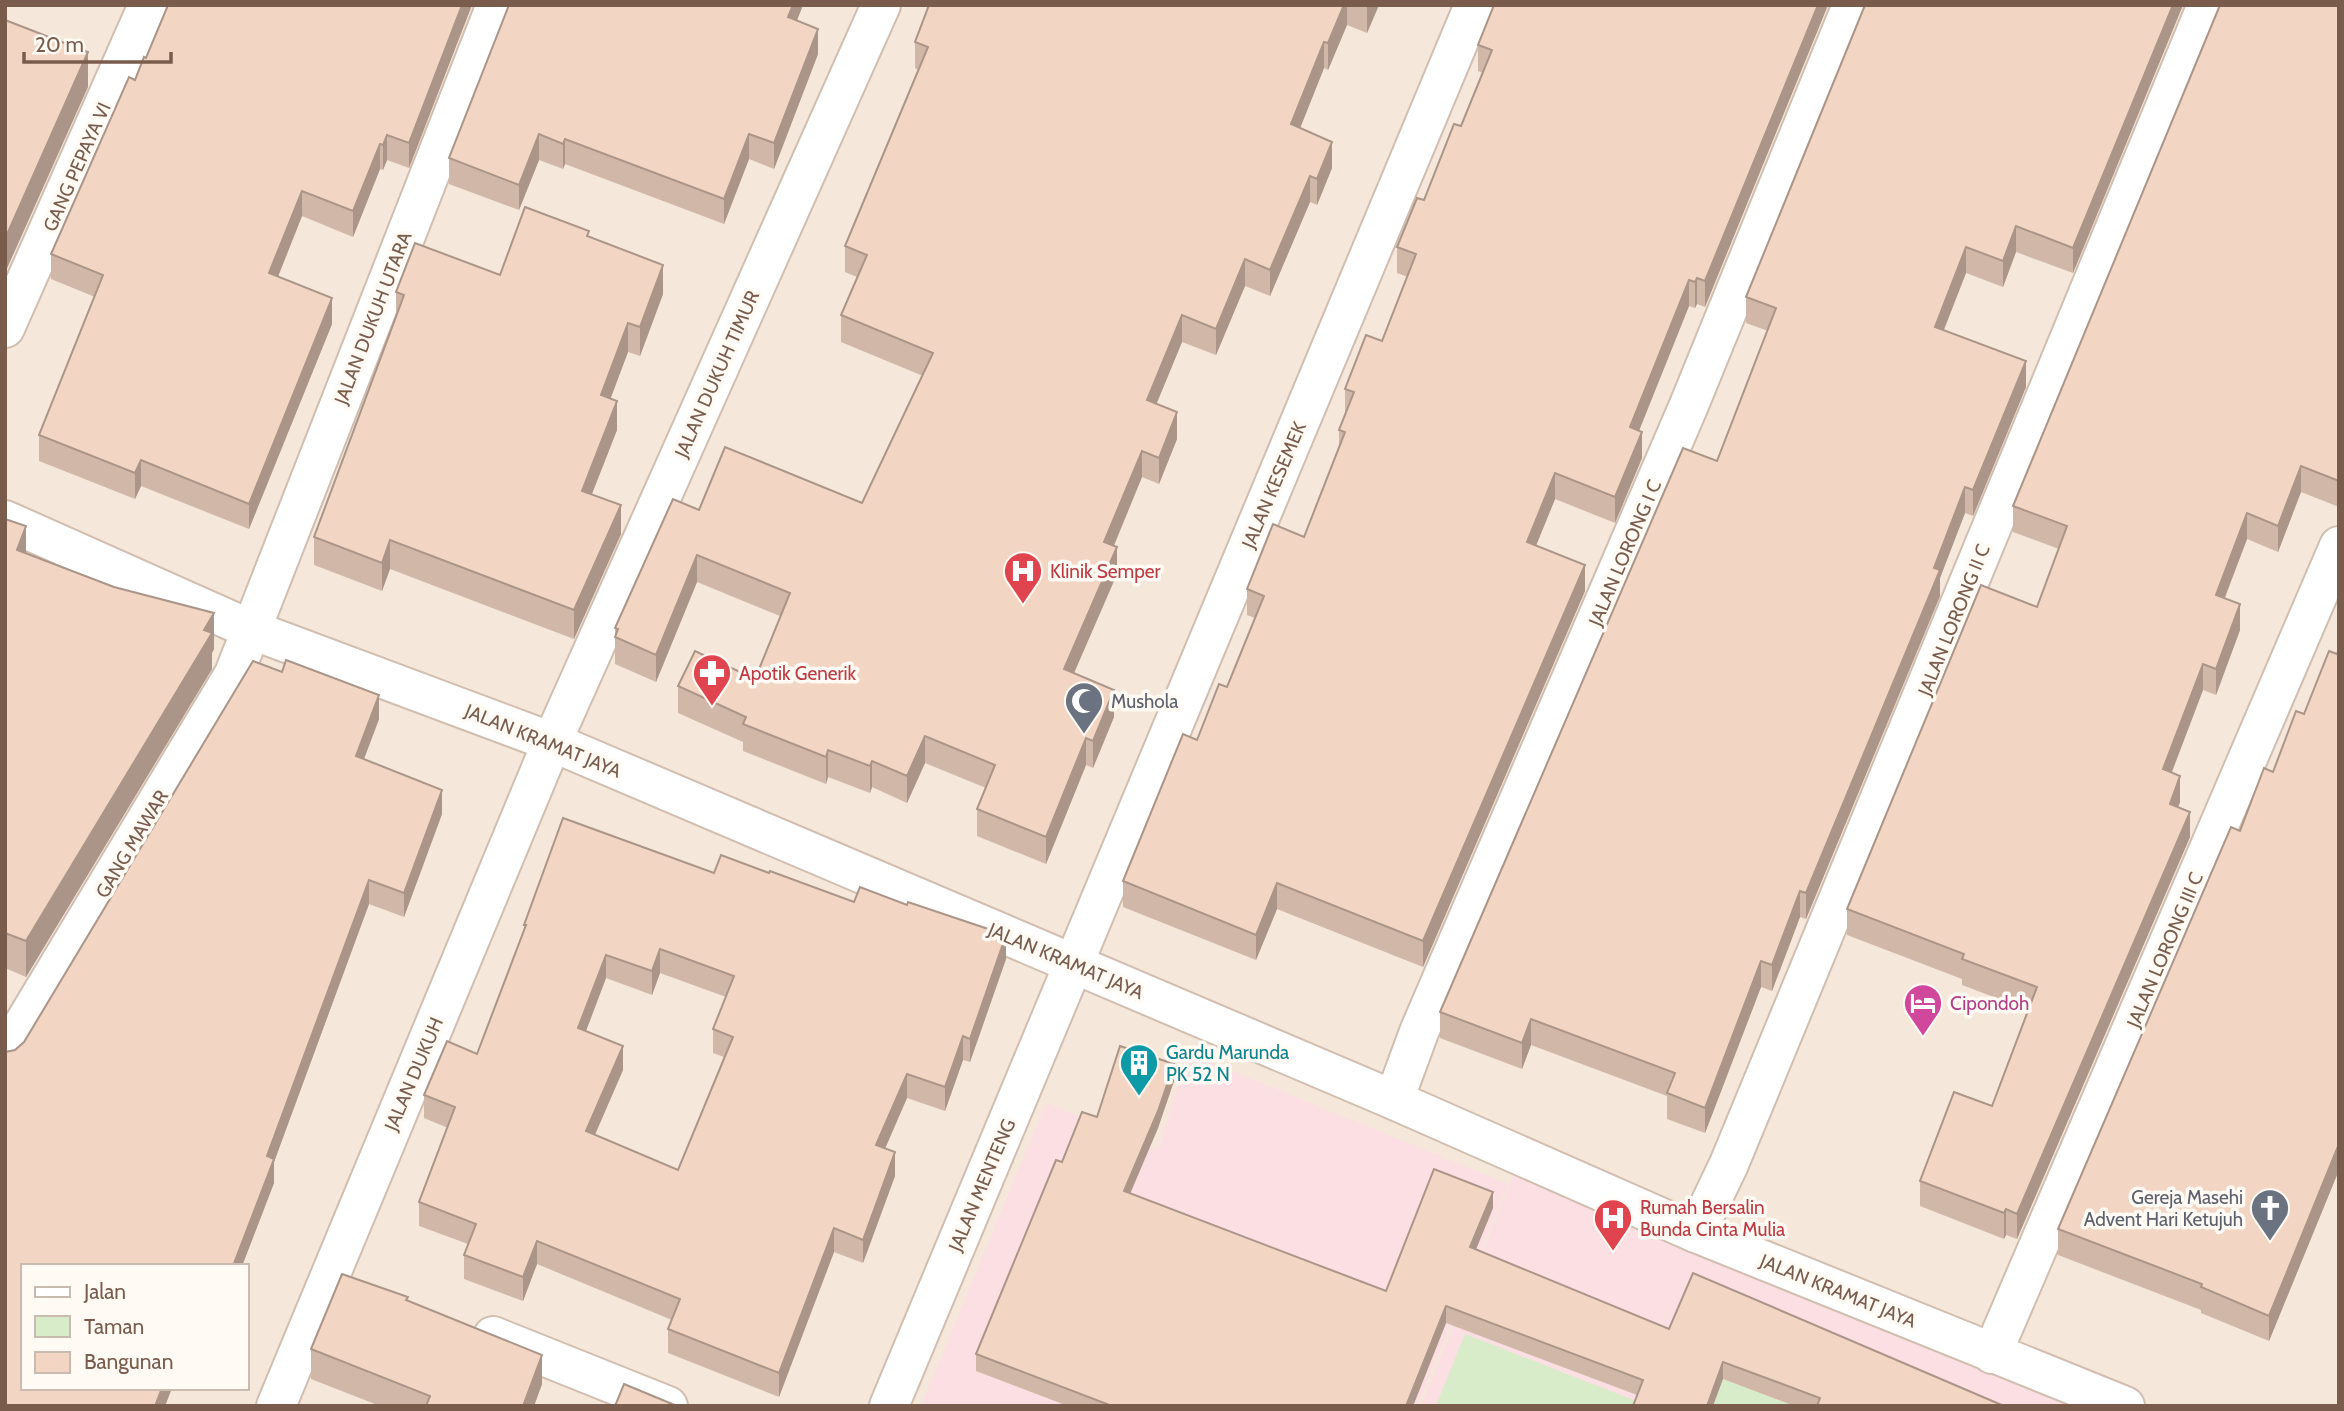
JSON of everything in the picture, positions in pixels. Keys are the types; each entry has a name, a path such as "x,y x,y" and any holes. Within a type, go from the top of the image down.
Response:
{"street":[{"name":"GANG PEPAYA VI","path":"5,328 148,5"},
{"name":"JALAN DUKUH UTARA","path":"252,631 496,5"},
{"name":"JALAN DUKUH TIMUR","path":"552,742 881,5"},
{"name":"JALAN KESEMEK","path":"1075,965 1474,5"},
{"name":"JALAN LORONG I C","path":"1394,1100 1419,1032 1689,405 1852,5"},
{"name":"JALAN LORONG II C","path":"1696,1233 1730,1164 2207,5"},
{"name":"JALAN KRAMAT JAYA","path":"5,520 252,631 552,742 1394,1100 1696,1233 2125,1406"},
{"name":"JALAN LORONG III C","path":"1992,1354 2339,546"},
{"name":"GANG MAWAR","path":"5,1055 234,674 252,631"},
{"name":"JALAN DUKUH","path":"276,1406 552,742"},
{"name":"JALAN MENTENG","path":"889,1406 1075,965"},
{"path":"330,1276 367,1288"},
{"path":"467,1326 668,1406"}],"shaded area":[{"path":"5,5 2339,5 2339,1406 5,1406"},
{"path":"1189,1053 1508,1184 1417,1406 921,1406 1046,1103 1158,1149"},
{"name":"Rumah Bersalin Bunda Cinta Mulia","path":"1521,1156 2092,1406 1421,1406"}],"green space":[{"path":"1465,1334 1636,1401 1634,1406 1436,1406"},
{"path":"1723,1379 1795,1406 1713,1406"}],"building":[{"path":"168,5 462,5 409,143 387,135 383,145 380,144 353,211 302,191 269,273 332,298 249,504 141,460 135,473 39,435 103,275 51,254 129,77 135,80"},
{"path":"509,5 793,5 788,17 818,29 774,143 749,134 724,199 565,139 563,144 539,134 519,185 449,158"},
{"path":"929,5 1344,5 1328,43 1324,42 1291,124 1332,142 1317,179 1310,176 1270,270 1245,259 1216,329 1182,315 1147,400 1177,412 1159,458 1142,451 1104,542 1117,547 1064,669 1114,690 1093,741 1086,738 1046,837 977,809 995,765 925,736 907,776 872,761 870,766 828,750 826,757 743,724 746,717 678,686 695,651 755,679 790,593 697,555 656,655 615,637 618,629 615,628 673,499 699,510 725,447 862,503 933,353 841,315 867,255 845,246 928,47 915,42"},
{"path":"1494,5 1818,5 1705,281 1697,278 1695,282 1689,280 1630,427 1642,432 1615,497 1555,473 1527,542 1585,565 1423,941 1277,883 1256,935 1123,881 1183,734 1197,740 1219,684 1227,687 1264,596 1247,589 1273,524 1304,537 1345,432 1339,430 1354,392 1345,389 1366,335 1382,341 1416,254 1397,247 1417,198 1424,200 1454,124 1461,126 1492,50 1478,45"},
{"path":"1865,5 2173,5 2073,248 2016,226 2003,261 1966,247 1935,327 2026,361 1973,490 1965,487 1934,568 1940,570 1806,893 1800,891 1772,965 1761,961 1705,1108 1667,1093 1675,1073 1531,1019 1522,1043 1440,1012 1683,448 1717,461 1776,308 1746,297"},
{"path":"2220,5 2339,5 2339,481 2301,466 2278,526 2247,513 2216,595 2240,604 2216,669 2203,664 2163,769 2180,776 2170,804 2190,812 2017,1214 2006,1209 2004,1213 1920,1181 1954,1092 1992,1106 2037,987 1962,959 1964,954 1847,909 1981,585 2037,607 2067,526 2013,506"},
{"path":"5,20 88,52 5,239"},
{"path":"525,207 589,231 587,236 663,265 640,327 628,323 601,395 617,401 582,491 621,505 574,610 390,540 382,563 314,537 404,295 396,292 415,243 500,275"},
{"path":"5,519 26,526 17,550 114,587 214,613 204,630 212,633 26,941 5,933"},
{"path":"2339,650 2339,1144 2269,1316 2201,1287 2202,1284 2058,1229 2231,827 2240,831 2264,768 2273,772 2296,711 2304,714 2329,651 2337,654"},
{"path":"286,660 379,695 356,756 442,790 404,893 369,880 267,1156 274,1159 234,1264 21,1264 21,1390 161,1390 155,1406 5,1406 5,1052 15,1050 24,1042 253,661 282,672"},
{"path":"563,818 714,873 721,855 854,902 860,887 907,905 908,902 1006,935 970,1039 963,1036 945,1087 907,1074 876,1145 895,1152 863,1240 834,1228 779,1373 668,1329 680,1299 537,1241 523,1277 464,1255 476,1224 419,1202 455,1107 424,1095 447,1041 477,1054","holes":["660,949 734,976 713,1029 733,1037 678,1170 586,1131 623,1046 578,1028 606,955 652,971"]},
{"path":"1120,1046 1174,1064 1158,1111 1124,1191 1386,1291 1434,1169 1493,1192 1470,1247 1669,1329 1693,1273 2004,1406 1817,1406 1820,1398 1723,1362 1707,1406 1633,1406 1643,1380 1446,1306 1406,1406 1112,1406 976,1354 1056,1160 1062,1162 1082,1112 1097,1117"},
{"path":"342,1274 408,1297 406,1300 542,1355 523,1406 426,1406 430,1396 311,1349"},
{"path":"624,1384 677,1406 615,1406"}],"place":[{"name":"Klinik Semper","path":"1023,605"},
{"name":"Apotik Generik","path":"712,707"},
{"name":"Mushola","path":"1084,735"},
{"name":"Cipondoh","path":"1923,1037"},
{"name":"Gardu Marunda PK 52 N","path":"1139,1097"},
{"name":"Gereja Masehi Advent Hari Ketujuh","path":"2270,1242"},
{"name":"Rumah Bersalin Bunda Cinta Mulia","path":"1613,1252"}]}
